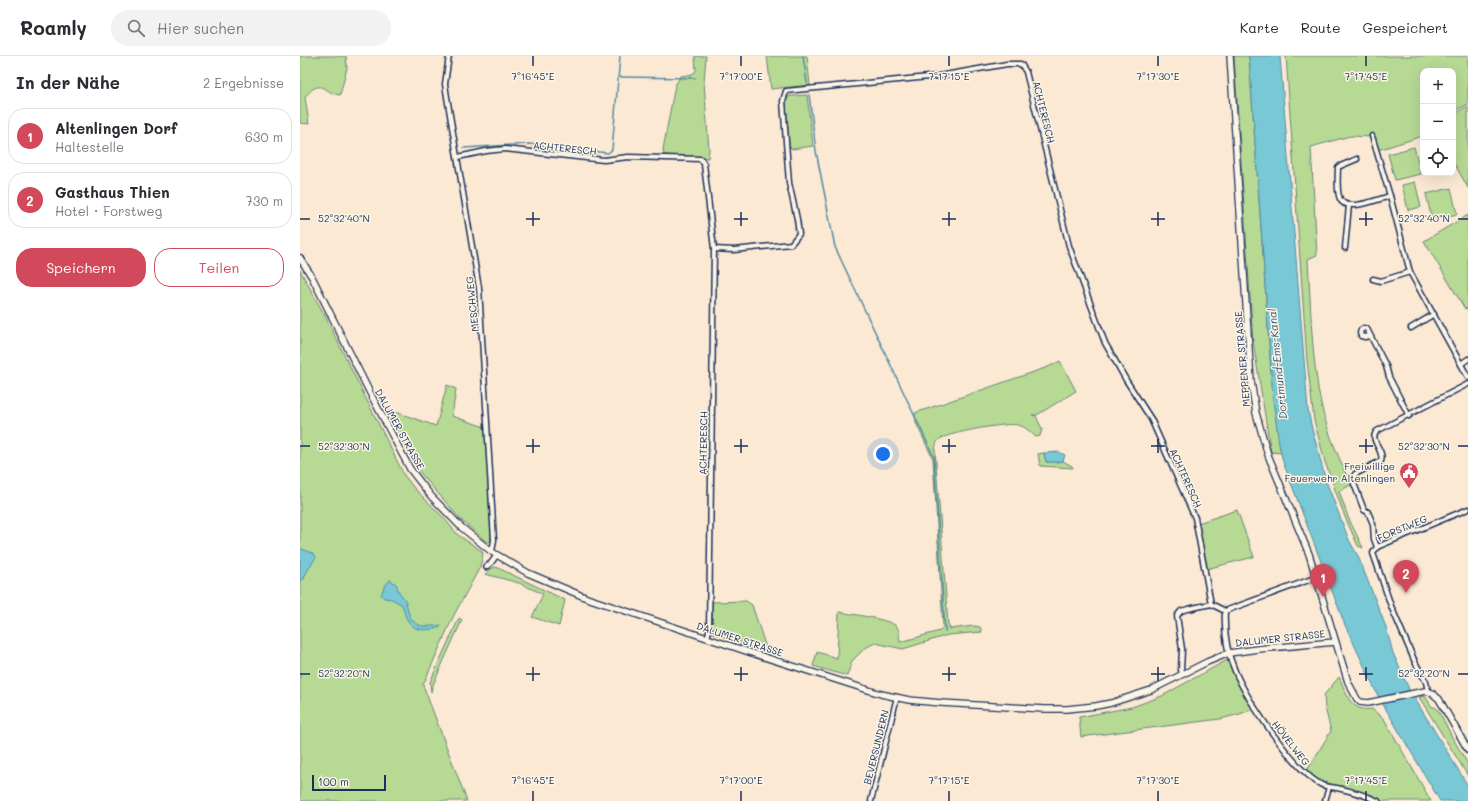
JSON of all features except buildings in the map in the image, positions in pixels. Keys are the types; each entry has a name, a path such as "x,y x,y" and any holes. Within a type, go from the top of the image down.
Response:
{"main road":[{"name":"MEPPENER STRASSE","path":"1230,56 1246,318 1253,397 1261,434 1317,577 1335,642 1354,695 1360,702 1372,703 1420,692 1428,692"},
{"name":"DALUMER STRASSE","path":"300,258 312,277 368,391 410,469 431,496 461,527 494,554 528,573 560,588 707,638 847,683 897,697 941,703 1044,709 1067,709 1096,706 1152,690 1182,674 1229,653 1335,642"},
{"path":"1428,692 1432,693 1439,699 1468,750"}],"street":[{"name":"MESCHWEG","path":"449,56 445,84 479,288 494,554"},
{"name":"ACHTERESCH","path":"714,248 734,250 792,244 799,234 789,182 783,101 786,91 939,76 1007,64 1021,64 1026,72 1069,246 1105,343 1151,419 1195,518 1211,604"},
{"path":"1372,136 1410,272 1468,377"},
{"name":"ACHTERESCH","path":"458,158 486,151 505,149 604,160 628,157 701,159 704,164 714,248 709,631 707,638"},
{"path":"1358,159 1338,167 1339,198 1343,203 1349,206 1357,205 1390,196"},
{"path":"1345,248 1349,206"},
{"path":"1373,279 1381,281 1410,272"},
{"path":"1411,328 1434,314"},
{"path":"1370,336 1386,366 1389,377 1409,416"},
{"path":"1461,364 1468,359"},
{"path":"1377,547 1374,539 1373,524 1368,512 1364,510 1353,481 1355,474 1381,461 1382,454 1374,438 1374,434 1377,431 1409,416 1468,384"},
{"name":"FORSTWEG","path":"1428,692 1426,682 1415,662 1402,632 1373,557 1373,553 1377,547 1468,508"},
{"path":"486,567 491,563 494,554"},
{"path":"1182,674 1182,649 1177,616 1181,611 1188,608 1211,604 1225,611 1317,577"},
{"name":"HÖVELWEG","path":"1225,611 1225,624 1229,653 1235,671 1252,703 1276,738 1304,773 1322,785 1370,797 1378,801"},
{"name":"BEVERSUNDERN","path":"871,801 897,697"},
{"path":"1325,801 1329,787"}],"green space":[{"path":"300,56 346,56 347,68 340,95 319,87 310,91 305,97 309,124 300,123"},
{"path":"695,56 706,56 704,82 709,150 708,158 664,155 663,149 675,85 681,76 692,74 696,71"},
{"path":"767,56 807,56 810,85 771,89"},
{"path":"1234,56 1249,56 1273,399 1281,453 1271,452 1253,341"},
{"path":"1286,56 1468,56 1468,104 1456,110 1456,68 1420,68 1420,137 1378,150 1373,137 1350,136 1311,147 1317,255 1308,259 1312,334 1318,390 1328,427 1351,485 1339,491 1348,517 1363,548 1358,546 1345,517 1325,462 1314,420 1307,360"},
{"path":"807,95 813,146 792,149 789,146 786,102 789,96"},
{"path":"1468,106 1468,188 1456,166 1456,113"},
{"path":"1414,147 1420,174 1395,180 1388,154"},
{"path":"1415,182 1421,207 1408,210 1402,185"},
{"path":"1451,188 1457,214 1432,220 1426,194"},
{"path":"1468,215 1468,308 1465,309 1424,241"},
{"path":"300,270 323,312 404,475 414,488 443,517 458,535 482,551 483,554 480,567 453,617 423,685 467,801 300,801"},
{"path":"1060,361 1076,391 1037,415 1032,415 1036,416 1042,429 1040,436 1036,437 1026,428 1012,424 954,434 940,439 936,445 935,450 948,624 950,629 974,626 980,627 982,632 948,635 903,649 875,643 865,648 852,661 847,676 813,666 817,652 837,658 839,612 879,619 893,624 898,629 900,642 940,631 943,626 933,459 916,423 915,413 1048,367"},
{"path":"447,385 456,389 452,416 485,427 491,536 491,540 489,542 487,542 461,520 416,468 387,409 436,426"},
{"path":"1044,453 1046,462 1063,461 1073,468 1040,466 1038,454"},
{"path":"1237,510 1254,557 1206,569 1198,523"},
{"path":"496,567 565,600 559,626 532,617 543,594 519,583 485,574 492,568"},
{"path":"746,601 752,605 767,651 713,633 712,602"},
{"path":"459,618 462,620 431,692 430,682"},
{"path":"1227,660 1253,709 1220,719 1081,737 1079,717 1132,707 1162,696"},
{"path":"1339,677 1350,700 1358,708 1372,709 1384,719 1431,801 1379,801 1324,785 1306,772 1331,731 1325,708 1324,695"},
{"path":"1425,696 1432,707 1435,707 1439,711 1468,764 1468,776 1419,697"}],"water":[{"name":"Dortmund-Ems-Kanal","path":"1249,56 1280,56 1308,410 1326,481 1386,627 1393,653 1409,689 1468,786 1468,801 1440,801 1378,696 1345,625 1283,462 1273,399"},
{"path":"1059,452 1065,455 1063,461 1046,462 1044,453"},
{"path":"300,548 313,553 316,557 304,579 300,581"},
{"path":"390,580 397,585 399,592 406,602 410,617 413,621 421,626 441,625 440,627 421,630 412,626 406,617 402,605 392,599 384,598 381,595 384,587"}],"waterway":[{"path":"463,148 529,144 608,153 612,150 620,56"},
{"path":"803,56 807,83"},
{"path":"619,77 695,78"},
{"path":"809,94 816,151 835,247 934,457 945,631"}],"place":[{"name":"Freiwillige Feuerwehr Altenlingen","path":"1409,489"},
{"name":"Gasthaus Thien","path":"1406,593"},
{"name":"Altenlingen Dorf","path":"1323,597"}]}
